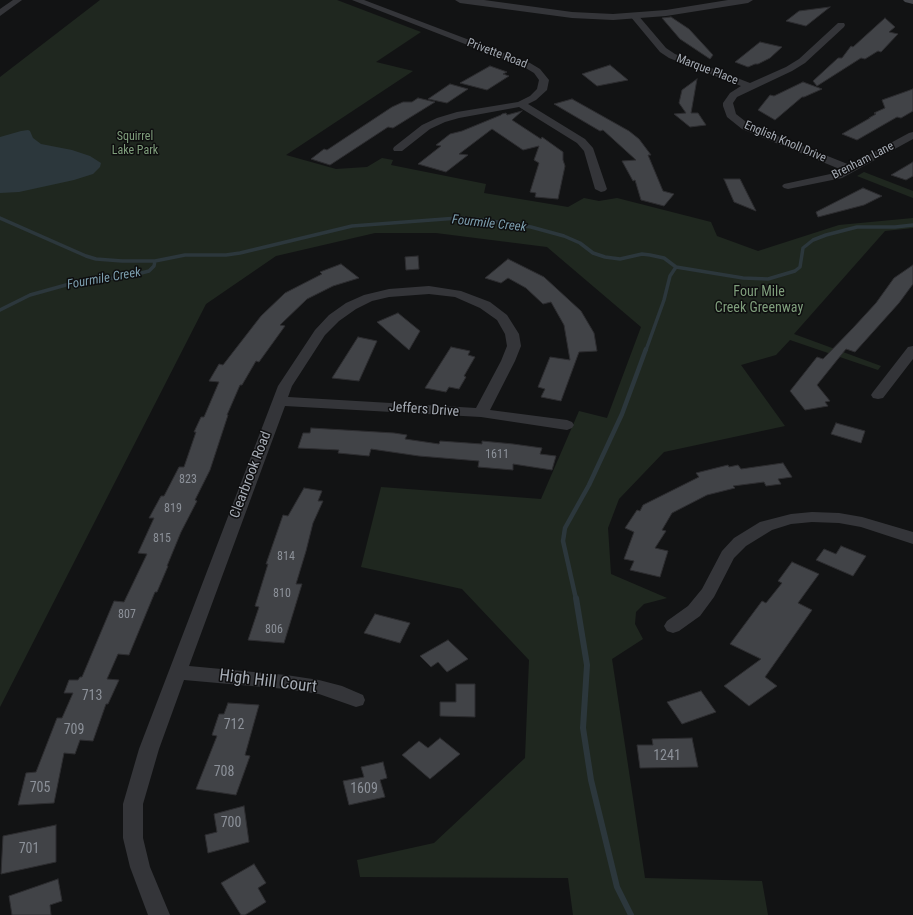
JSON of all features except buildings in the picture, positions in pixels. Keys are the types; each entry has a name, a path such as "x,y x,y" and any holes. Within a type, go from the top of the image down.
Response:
{"main road":[{"path":"909,0 913,1"}],"street":[{"path":"0,13 18,0"},
{"name":"Privette Road","path":"356,0 505,56 537,71 544,80 542,90 533,98 520,104 467,113 441,120 426,127 398,149"},
{"path":"460,0 572,15 600,17 634,16 748,0"},
{"name":"Marque Place","path":"634,16 663,50 672,56 749,86"},
{"name":"English Knoll Drive","path":"841,25 796,65 749,86 733,95 728,103 731,116 739,123 850,169"},
{"path":"520,104 581,141 589,150 600,189"},
{"name":"Brenham Lane","path":"788,186 829,179 913,135"},
{"name":"Clearbrook Road","path":"159,915 148,892 138,860 133,838 133,804 149,749 285,386 320,333 334,318 345,310 368,298 389,293 429,290 457,294 485,305 502,318 512,334 514,346 508,361 481,413"},
{"path":"878,395 913,350"},
{"name":"Jeffers Drive","path":"280,401 481,413 567,425"},
{"path":"673,626 694,611 708,593 728,555 740,542 766,526 791,519 812,517 839,518 862,522 913,538"},
{"name":"High Hill Court","path":"178,672 286,682 319,687 335,691 356,700"}],"green space":[{"path":"100,0 337,0 421,32 376,62 413,71 286,155 336,169 367,167 382,158 393,160 391,165 486,184 484,193 568,207 584,198 599,201 617,198 711,222 717,236 758,251 839,225 913,218 913,228 885,231 794,334 881,366 878,370 790,340 776,355 741,365 785,426 664,452 619,499 608,528 611,574 667,598 644,604 636,612 635,624 643,639 612,659 645,878 762,881 768,915 573,915 568,878 360,877 357,860 434,843 525,758 529,660 462,589 361,567 381,487 541,499 579,411 607,418 641,327 547,247 436,233 375,233 276,256 206,304 0,707 0,77"},
{"path":"864,172 913,191 913,198 857,176"}],"shaded area":[{"path":"28,130 33,138 41,144 72,150 90,156 101,163 100,167 93,174 74,180 19,192 0,193 0,137"}],"waterway":[{"path":"0,218 96,259 155,261"},
{"name":"Fourmile Creek","path":"155,261 185,255 226,255 240,253 352,226 458,218 485,220 531,227 564,236 580,243 593,253 605,257 620,259 642,254 650,255 664,258 676,267"},
{"name":"Fourmile Creek","path":"676,267 743,278 768,279 795,271 800,267 803,248 813,240 826,235 857,227 895,227 913,225"},
{"name":"Fourmile Creek","path":"0,310 30,295 73,283 130,276 149,271 154,266 155,261"},
{"path":"646,350 664,300 670,276 676,267"},
{"path":"576,599 563,541 565,528 589,485 622,414 646,349"},
{"path":"576,598 587,665 583,728 591,780 617,887 631,915"}],"park label":[{"name":"Squirrel Lake Park","path":"135,144"},
{"name":"Four Mile Creek Greenway","path":"759,300"}]}
